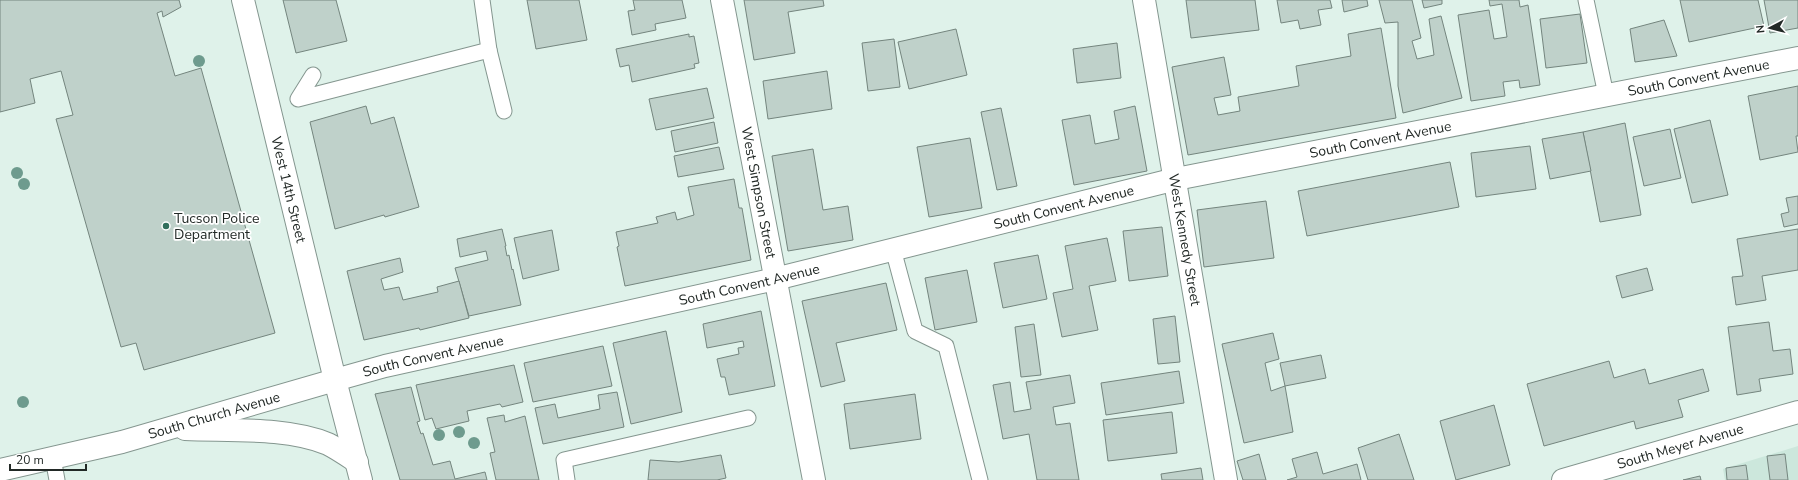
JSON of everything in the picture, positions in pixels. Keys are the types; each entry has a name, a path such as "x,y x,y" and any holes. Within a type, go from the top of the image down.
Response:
{"street":[{"name":"West 14th Street","path":"243,0 335,380 359,471"},
{"name":"West Simpson Street","path":"722,0 814,480"},
{"name":"West Kennedy Street","path":"1144,0 1176,179 1226,480"},
{"name":"South Convent Avenue","path":"335,380 385,366 775,279 1176,179 1798,58"},
{"name":"South Church Avenue","path":"0,470 122,442 335,380"},
{"name":"South Meyer Avenue","path":"1562,480 1798,412"},
{"path":"166,428 278,433 303,437 330,445 359,471"}],"lane":[{"path":"482,0 489,50 504,111"},
{"path":"1586,0 1606,95"},
{"path":"312,75 298,98 489,50"},
{"path":"893,250 915,331 946,346 980,480"},
{"path":"567,480 564,460 748,418"},
{"path":"53,458 57,480"}],"shaded area":[{"path":"1798,446 1798,480 1725,480 1723,469"}],"building":[{"name":"Tucson Police Department","path":"0,0 179,0 181,7 163,17 162,11 157,13 175,76 201,68 275,333 144,370 136,343 121,347 56,119 73,115 61,71 30,79 35,103 0,112"},
{"path":"283,0 336,0 347,41 296,53"},
{"path":"527,0 579,0 587,40 536,49"},
{"path":"633,0 682,0 686,18 655,24 656,30 632,35 628,11 635,10"},
{"path":"744,0 823,0 824,6 788,12 795,53 754,60"},
{"path":"1186,0 1255,0 1259,30 1191,38"},
{"path":"1277,0 1330,0 1332,8 1318,10 1321,25 1300,29 1298,20 1281,23"},
{"path":"1342,0 1367,0 1368,6 1344,12"},
{"path":"1379,0 1412,0 1421,38 1412,41 1417,59 1434,55 1429,19 1441,16 1462,98 1403,113 1398,86 1398,22 1385,23"},
{"path":"1422,0 1442,0 1442,4 1424,8"},
{"path":"1489,0 1519,0 1520,7 1528,5 1540,85 1520,88 1519,80 1503,82 1505,96 1471,101 1458,15 1489,10 1494,39 1507,37 1502,4 1490,6"},
{"path":"1680,0 1758,0 1764,26 1689,42"},
{"path":"1764,0 1798,0 1798,28 1770,33"},
{"path":"1580,14 1587,63 1546,68 1540,19"},
{"path":"1664,20 1677,56 1635,62 1630,29"},
{"path":"1381,28 1396,118 1188,155 1172,67 1224,57 1231,95 1214,98 1218,115 1240,111 1238,97 1299,86 1296,66 1351,56 1348,34"},
{"path":"956,29 967,75 909,89 898,42"},
{"path":"689,34 689,37 694,36 699,63 694,64 695,68 632,82 629,65 620,67 616,49"},
{"path":"894,39 900,87 868,91 862,43"},
{"path":"1117,43 1121,78 1077,83 1073,49"},
{"path":"827,71 832,109 768,119 763,81"},
{"path":"1798,86 1798,136 1796,136 1798,152 1760,160 1748,96"},
{"path":"707,88 714,118 656,130 649,99"},
{"path":"366,106 371,124 394,117 419,207 335,229 310,122"},
{"path":"1135,106 1147,171 1074,185 1062,120 1090,115 1095,144 1119,139 1114,111"},
{"path":"1001,108 1017,186 997,190 981,112"},
{"path":"1710,120 1728,195 1692,203 1674,129"},
{"path":"714,122 718,143 675,152 671,131"},
{"path":"1625,123 1641,215 1600,222 1583,132"},
{"path":"1670,129 1681,178 1644,186 1633,137"},
{"path":"1583,132 1591,171 1550,179 1542,139"},
{"path":"970,138 982,208 929,217 917,147"},
{"path":"1530,146 1536,189 1476,197 1471,153"},
{"path":"719,147 724,169 678,177 674,156"},
{"path":"813,149 823,210 848,206 853,240 788,251 772,156"},
{"path":"1450,162 1459,207 1307,236 1298,191"},
{"path":"734,179 739,208 742,208 751,260 625,286 617,247 619,246 616,232 658,223 656,217 675,212 677,220 694,215 688,187"},
{"path":"1798,196 1798,224 1784,227 1781,214 1789,212 1786,198"},
{"path":"1266,201 1274,258 1204,267 1197,210"},
{"path":"1162,227 1168,276 1129,281 1123,231"},
{"path":"502,229 507,256 509,255 521,305 469,316 455,268 488,260 486,251 460,257 457,239"},
{"path":"1798,229 1798,270 1762,276 1766,300 1736,305 1732,277 1743,276 1737,239"},
{"path":"552,230 559,270 523,279 514,238"},
{"path":"1107,238 1116,281 1089,286 1098,330 1062,337 1053,293 1073,289 1065,246"},
{"path":"1038,255 1047,299 1003,308 994,263"},
{"path":"400,258 403,272 381,279 384,290 399,287 403,300 438,292 437,287 459,281 469,318 420,330 419,328 364,340 347,271"},
{"path":"1647,268 1653,290 1622,298 1616,276"},
{"path":"967,270 977,322 935,330 925,278"},
{"path":"886,283 897,330 836,343 845,381 821,387 802,301"},
{"path":"761,311 775,386 729,395 725,377 721,377 717,359 739,354 738,348 744,347 743,341 707,348 703,324"},
{"path":"1175,316 1180,362 1158,364 1153,319"},
{"path":"1769,322 1773,351 1790,349 1793,374 1759,379 1761,391 1737,395 1728,327"},
{"path":"1034,324 1041,375 1021,377 1015,327"},
{"path":"666,331 682,412 631,424 613,343"},
{"path":"1273,333 1279,359 1265,363 1271,391 1285,386 1293,432 1244,443 1222,344"},
{"path":"603,346 612,386 533,402 524,363"},
{"path":"1321,355 1326,378 1285,386 1280,363"},
{"path":"1609,361 1614,378 1645,369 1649,384 1703,369 1709,391 1678,400 1683,417 1636,429 1634,421 1544,446 1527,384"},
{"path":"514,365 523,402 502,407 500,404 467,411 469,421 436,429 432,418 425,420 416,385"},
{"path":"1179,371 1184,403 1106,415 1101,383"},
{"path":"1070,375 1075,403 1053,407 1056,425 1070,423 1079,480 1037,480 1029,434 1003,439 993,385 1010,382 1014,412 1031,409 1026,382"},
{"path":"411,387 420,421 417,422 421,434 423,433 433,465 450,461 455,479 485,472 487,480 400,480 375,394"},
{"path":"617,392 624,427 543,444 535,408 555,404 558,418 600,409 598,395"},
{"path":"915,394 921,439 850,449 844,404"},
{"path":"1494,405 1510,465 1456,480 1440,421"},
{"path":"1172,412 1177,453 1108,461 1103,420"},
{"path":"504,415 505,422 525,416 539,480 496,480 490,453 495,452 487,418"},
{"path":"1399,434 1414,480 1368,480 1358,448"},
{"path":"1317,452 1323,474 1357,464 1361,480 1287,480 1297,477 1292,459"},
{"path":"1259,454 1266,480 1243,480 1237,461"},
{"path":"1785,454 1788,480 1770,480 1767,456"},
{"path":"721,455 726,478 717,480 648,480 650,460 679,462"},
{"path":"1746,465 1748,480 1727,480 1726,468"},
{"path":"1201,468 1203,480 1162,480 1161,474"},
{"path":"1700,476 1701,480 1683,480"}],"place":[{"name":"Tucson Police Department","path":"166,226"}]}
